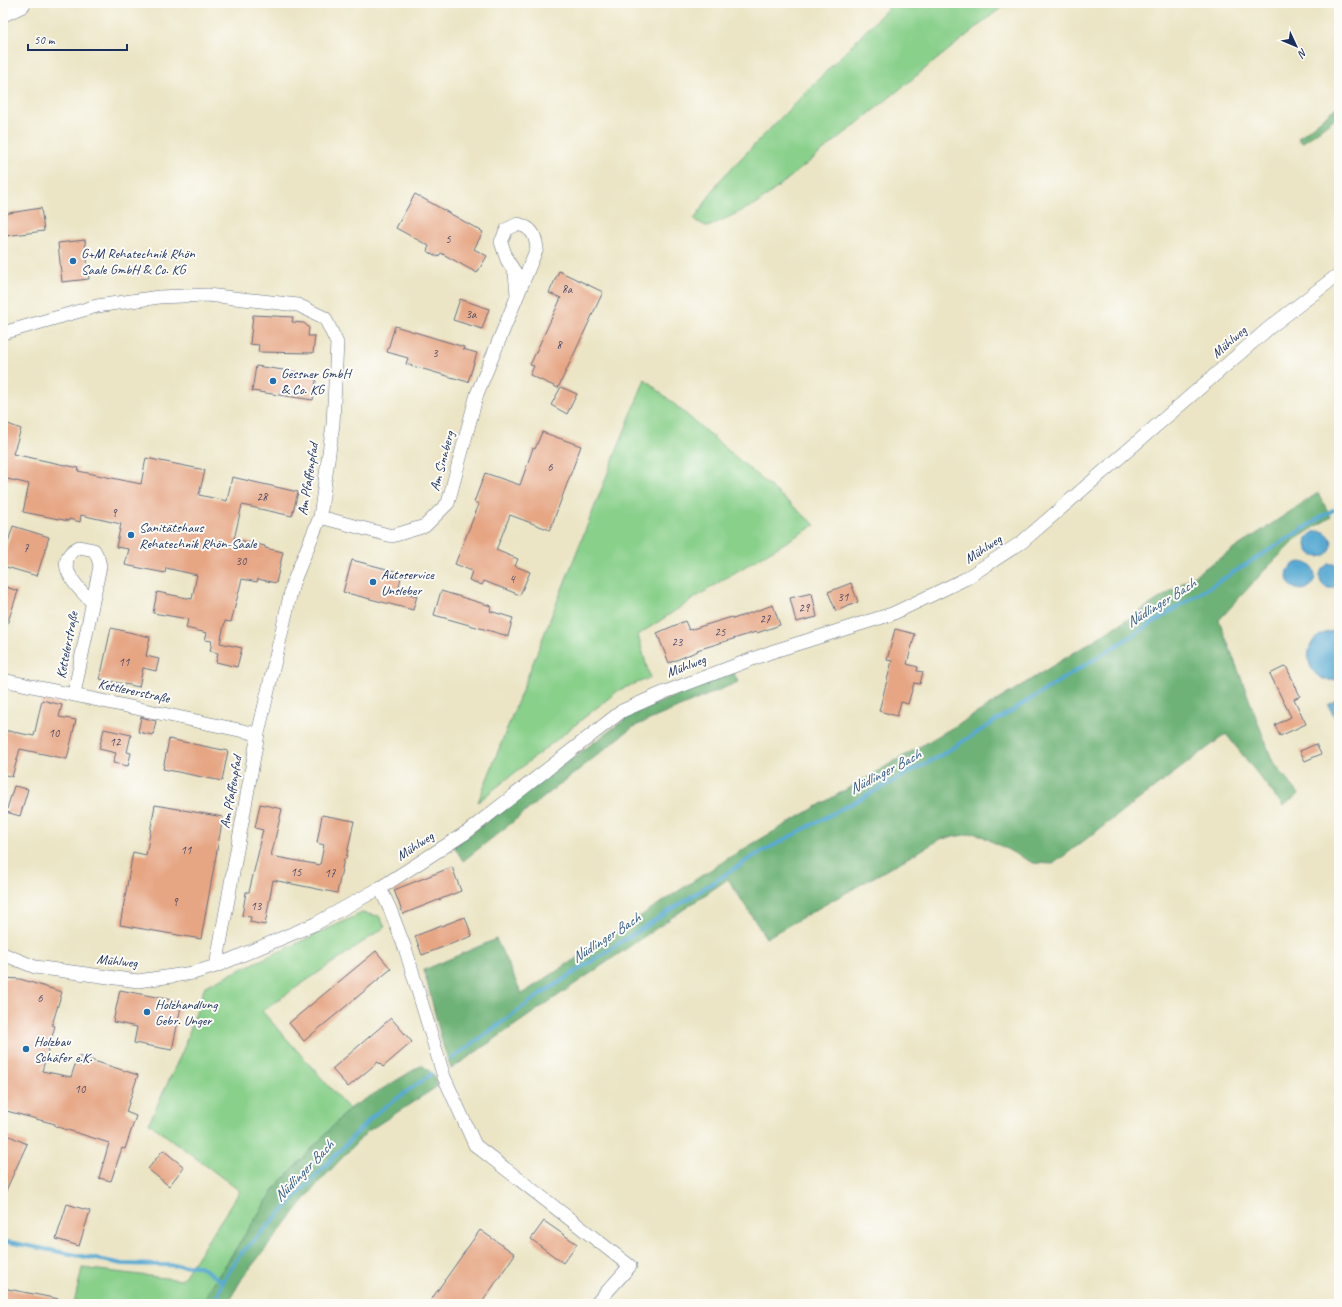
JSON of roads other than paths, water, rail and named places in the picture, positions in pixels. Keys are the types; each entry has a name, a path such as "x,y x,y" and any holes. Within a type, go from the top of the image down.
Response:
{"main road":[{"path":"3,11 20,3"}],"street":[{"name":"Am Sinnberg","path":"320,517 392,536 425,526 448,503 477,394 537,248 535,236 526,226 518,224 507,229 501,242 507,260 515,272 517,295"},
{"name":"Mühlweg","path":"3,954 35,967 138,980 193,973 216,966 315,924 380,888 467,832 622,711 665,692 771,652 892,614 965,579 1022,542 1269,328 1339,274"},
{"name":"Am Pfaffenpfad","path":"3,333 97,306 159,297 207,295 298,305 325,318 337,343 333,424 320,517 293,583 258,734 216,966"},
{"name":"Kettelerstraße","path":"74,694 92,602"},
{"name":"Kettlererstraße","path":"3,680 258,734"},
{"path":"380,888 390,909 406,951 444,1077 475,1145 630,1266 596,1304"}],"water":[{"path":"1319,531 1328,535 1332,544 1328,553 1319,557 1310,553 1306,544 1310,535"},
{"path":"1301,562 1311,566 1315,576 1311,586 1301,590 1291,586 1287,576 1291,566"},
{"path":"1328,564 1334,564 1339,567 1339,585 1330,588 1323,585 1320,578 1322,569"},
{"path":"1336,631 1339,632 1339,679 1327,680 1318,676 1312,668 1309,659 1309,649 1314,640 1323,634"},
{"path":"1339,699 1339,726 1328,705"}],"waterway":[{"name":"Nüdlinger Bach","path":"451,1059 541,994 754,856 938,757 1333,510"},
{"name":"Nüdlinger Bach","path":"214,1304 223,1282 238,1257 374,1115 431,1074"},
{"path":"3,1241 123,1264 199,1266 223,1282"}],"place":[{"name":"G+M Rehatechnik Rhön Saale GmbH & Co. KG","path":"73,261"},
{"name":"Gessner GmbH & Co. KG","path":"273,381"},
{"name":"Sanitätshaus Rehatechnik Rhön-Saale","path":"131,535"},
{"name":"Autoservice Unsleber","path":"373,582"},
{"name":"Holzhandlung Gebr. Unger","path":"147,1012"},
{"name":"Holzbau Schäfer e.K.","path":"26,1049"}]}
